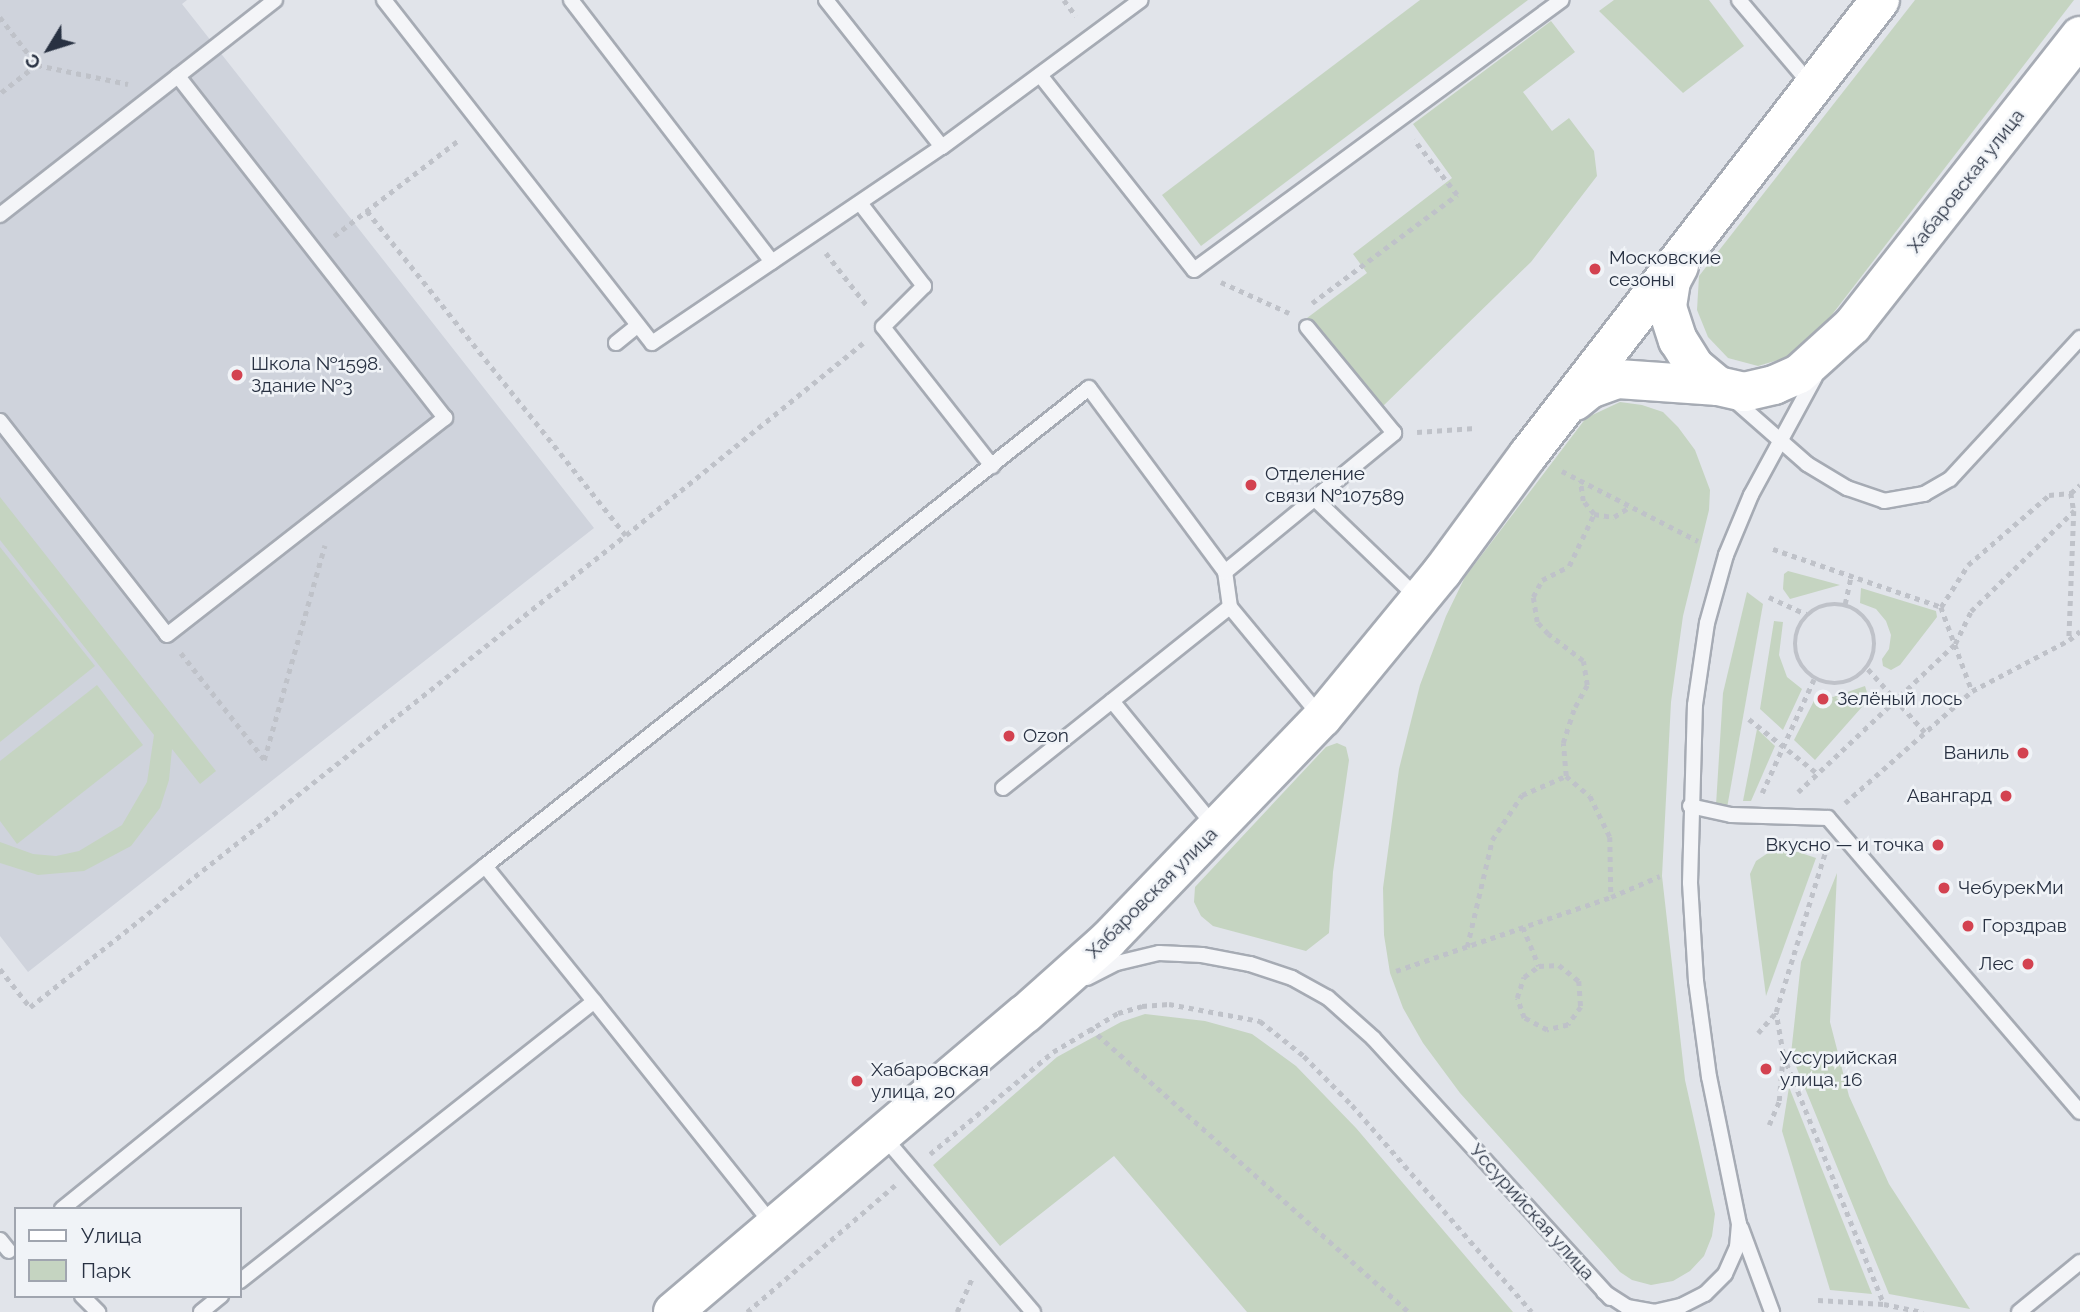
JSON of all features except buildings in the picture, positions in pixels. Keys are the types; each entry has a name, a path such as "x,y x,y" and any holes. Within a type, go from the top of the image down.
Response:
{"main road":[{"name":"Хабаровская улица","path":"673,1312 1025,1014 1108,940 1322,718 1419,599 1880,0"},
{"name":"Хабаровская улица","path":"1565,408 1590,389 1618,379 1718,386 1744,392 1774,385 1798,374 1852,326 2080,36"},
{"name":"Хабаровская улица","path":"1684,255 1671,281 1667,307 1678,340 1694,366 1718,386"}],"lane":[{"path":"0,215 275,0"},
{"path":"384,0 652,343 942,147 1141,0"},
{"path":"571,0 772,262"},
{"path":"826,0 942,147"},
{"path":"1040,75 1194,270 1561,0"},
{"path":"1739,0 1778,50 1812,86"},
{"path":"0,421 167,635 445,418 178,75"},
{"path":"860,203 924,286 883,327 992,466"},
{"path":"616,343 638,325"},
{"name":"Хабаровская улица","path":"1739,1224 1709,1076 1696,981 1690,883 1690,806 1697,691 1707,623 1726,555 1751,495 1809,387 1852,326"},
{"path":"1225,572 1394,433 1307,327"},
{"path":"1718,386 1807,464 1847,488 1884,501 1924,494 1950,479 2080,338"},
{"path":"64,1207 485,866 1089,388 1225,572 1230,607 1322,718"},
{"path":"1315,499 1419,599"},
{"path":"1003,788 1230,607"},
{"path":"1112,701 1217,829"},
{"path":"1690,806 1731,815 1828,818 2080,1112"},
{"path":"485,866 774,1227"},
{"name":"Уссурийская улица","path":"1025,1014 1117,963 1159,953 1202,955 1250,964 1292,978 1328,999 1373,1038 1624,1312"},
{"path":"242,1279 594,1001"},
{"path":"882,1135 1033,1312"},
{"path":"1604,1292 1627,1307 1654,1312 1681,1306 1704,1294 1725,1274 1737,1247 1739,1224"},
{"path":"1739,1224 1772,1312"},
{"path":"2019,1312 2080,1262"},
{"path":"84,1298 98,1312"},
{"path":"201,1312 218,1298"}],"path":[{"path":"0,17 37,65 88,76"},
{"path":"0,94 37,65"},
{"path":"1295,316 1457,195 1399,120"},
{"path":"316,251 480,123"},
{"path":"367,211 626,535"},
{"path":"0,969 30,1007 626,535 883,327 812,235"},
{"path":"1194,270 1295,316 1307,327"},
{"path":"1394,433 1475,428"},
{"path":"1555,468 1698,541"},
{"path":"1580,480 1583,501 1594,514 1614,517 1631,506"},
{"path":"1941,607 1968,565 2049,495 2071,493 2080,485"},
{"path":"2069,640 2074,511 2071,493"},
{"path":"167,635 264,760 338,502"},
{"path":"1749,719 1817,773 1955,644 1971,611 2074,511"},
{"path":"1594,514 1569,566 1542,580 1533,597 1538,622 1548,634 1583,661 1587,685 1575,707 1563,743 1566,776 1590,796 1609,836 1611,897"},
{"path":"1773,549 1941,607"},
{"path":"1845,604 1852,576"},
{"path":"1769,597 1807,614"},
{"path":"1824,604 1845,604 1862,614 1874,630 1876,650 1868,669 1850,683 1828,685 1807,675 1795,656 1795,634 1807,614 1824,604"},
{"path":"1941,607 1972,691"},
{"path":"1758,1033 1776,1012 1825,858 1828,818 1972,691 2069,640 2080,631"},
{"path":"1868,669 1925,732"},
{"path":"1757,805 1814,679"},
{"path":"1467,947 1492,840 1522,795 1566,776"},
{"path":"1396,971 1611,897 1661,876"},
{"path":"1523,927 1539,966"},
{"path":"1559,965 1579,981 1581,1007 1568,1025 1546,1030 1524,1018 1517,998 1524,977 1539,966 1559,965"},
{"path":"747,1312 1015,1082 1090,1028 1142,1006 1169,1004 1260,1021 1304,1056 1352,1105 1532,1312"},
{"path":"1776,1012 1783,1054 1884,1304"},
{"path":"1090,1028 1409,1312"},
{"path":"1769,1125 1779,1101 1783,1054"},
{"path":"957,1312 983,1254"},
{"path":"1818,1300 1884,1304 1923,1312"}],"shaded area":[{"name":"Школа №1598. Здание №3","path":"0,0 187,0 182,4 594,528 28,972 0,936"}],"green space":[{"path":"1420,0 1528,0 1201,246 1162,195"},
{"path":"1614,0 1709,0 1744,46 1683,93 1599,11"},
{"path":"1915,0 2074,0 1811,342 1782,359 1758,366 1728,358 1708,337 1697,310 1699,276"},
{"path":"1551,21 1575,52 1523,92 1552,131 1569,118 1594,151 1597,176 1531,262 1381,408 1307,318 1367,273 1353,254 1452,178 1413,124"},
{"path":"1620,402 1663,412 1695,450 1710,490 1709,510 1683,616 1671,702 1662,876 1685,1080 1715,1214 1712,1236 1704,1256 1690,1271 1673,1281 1651,1285 1632,1280 1620,1272 1460,1093 1423,1043 1403,1008 1390,973 1384,935 1383,888 1399,769 1420,685 1446,616 1465,577 1586,418"},
{"path":"0,497 216,771 200,784 172,749 169,780 160,808 131,846 84,871 38,875 0,863 0,842 33,854 56,856 79,851 122,825 147,782 154,735 0,540"},
{"path":"0,547 95,666 0,742"},
{"path":"1788,571 1840,585 1790,599 1783,589 1784,574"},
{"path":"1861,588 1936,611 1937,617 1900,665 1891,670 1883,666 1882,659 1889,649 1891,635 1886,621 1876,609 1860,603"},
{"path":"1747,592 1763,604 1727,808 1716,805 1723,693"},
{"path":"1774,621 1783,622 1779,655 1787,677 1802,689 1783,730 1760,709"},
{"path":"97,685 143,745 17,844 0,821 0,761"},
{"path":"1865,686 1869,699 1815,760 1794,740 1818,693 1833,697"},
{"path":"1757,729 1775,746 1751,801 1743,801"},
{"path":"1337,743 1346,747 1349,760 1333,872 1329,933 1306,951 1213,926 1201,916 1194,902 1195,887 1326,747"},
{"path":"1798,852 1816,858 1766,996 1750,874 1756,861 1768,853"},
{"path":"1837,873 1830,1022 1849,1096 1889,1184 1970,1309 1889,1294 1791,1054 1801,962"},
{"path":"1145,1014 1205,1021 1252,1034 1296,1066 1356,1128 1513,1312 1247,1312 1114,1156 1000,1246 933,1165 1057,1057 1121,1022"},
{"path":"1789,1087 1872,1294 1830,1290 1782,1131"}],"place":[{"name":"Московские сезоны","path":"1595,269"},
{"name":"Школа №1598. Здание №3","path":"237,375"},
{"name":"Отделение связи №107589","path":"1251,485"},
{"name":"Зелёный лось","path":"1823,699"},
{"name":"Ozon","path":"1009,736"},
{"name":"Ваниль","path":"2023,753"},
{"name":"Авангард","path":"2006,796"},
{"name":"Вкусно — и точка","path":"1938,845"},
{"name":"ЧебурекМи","path":"1944,888"},
{"name":"Горздрав","path":"1968,926"},
{"name":"Лес","path":"2028,964"},
{"name":"Уссурийская улица, 16","path":"1766,1069"},
{"name":"Хабаровская улица, 20","path":"857,1081"}]}
